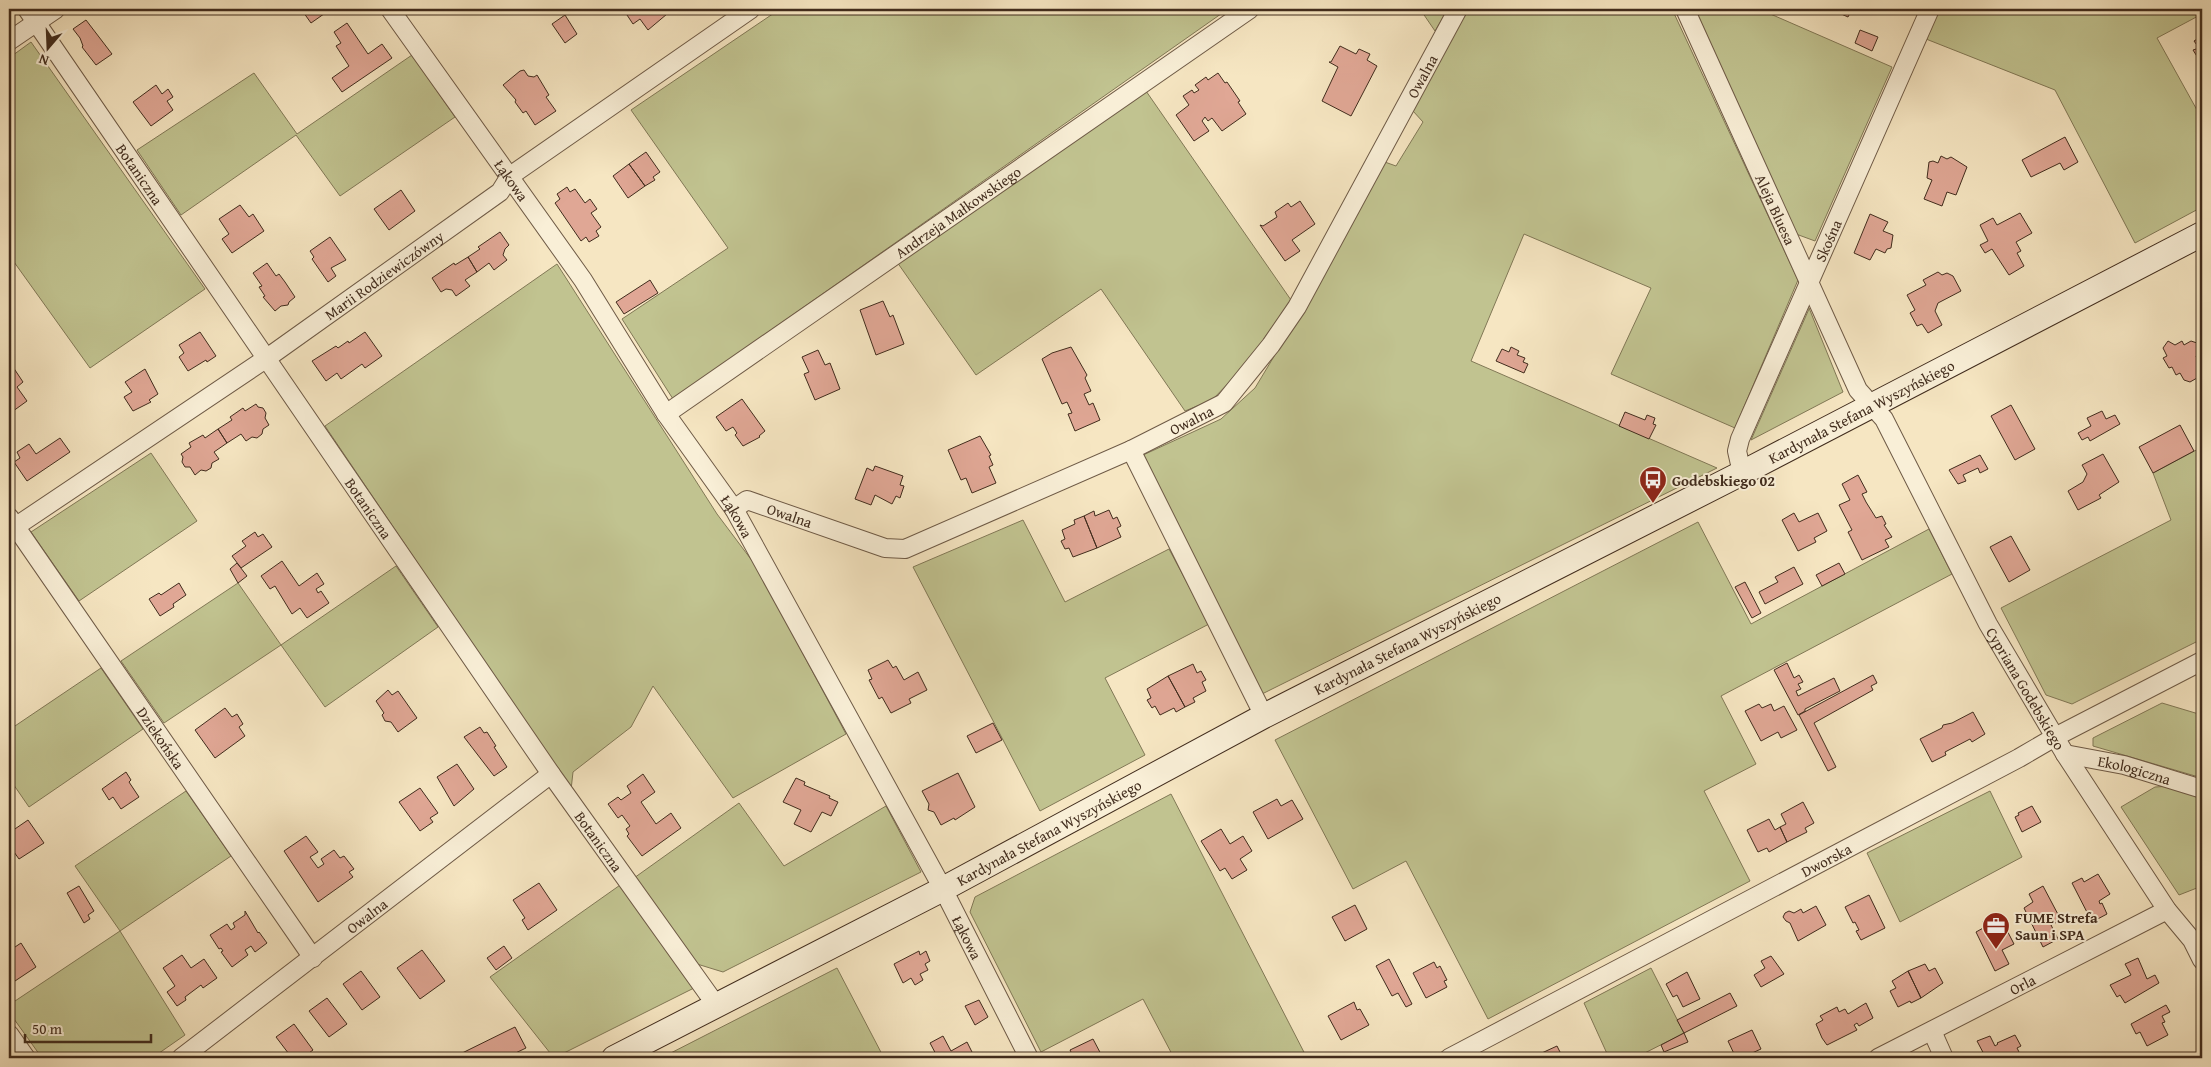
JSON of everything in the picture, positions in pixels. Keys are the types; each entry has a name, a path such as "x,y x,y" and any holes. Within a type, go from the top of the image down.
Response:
{"main road":[{"name":"Kardynała Stefana Wyszyńskiego","path":"614,1058 943,889 1264,716 1742,473 2202,234"}],"street":[{"path":"9,41 31,16 56,9"},
{"name":"Łąkowa","path":"390,9 584,280 666,414 734,509 943,889 1029,1058"},
{"name":"Marii Rodziewiczówny","path":"11,525 267,358 500,192 510,176 751,9"},
{"name":"Andrzeja Małkowskiego","path":"666,414 1250,9"},
{"name":"Owalna","path":"734,509 746,500 885,548 905,549 1131,450 1224,402 1271,345 1297,307 1458,9"},
{"name":"Aleja Bluesa","path":"1685,9 1858,390 1873,405"},
{"name":"Skośna","path":"1742,473 1737,452 1740,438 1930,9"},
{"name":"Botaniczna","path":"31,16 551,774 716,1005"},
{"name":"Cypriana Godebskiego","path":"1873,405 1884,418 1988,624 2065,754 2167,910 2192,940 2202,960"},
{"path":"1131,450 1264,716"},
{"name":"Dziekońska","path":"11,525 313,958"},
{"name":"Dworska","path":"1449,1058 2202,661"},
{"name":"Ekologiczna","path":"2065,754 2124,765 2202,789"},
{"name":"Owalna","path":"180,1058 551,774"},
{"name":"Orla","path":"1878,1058 2167,910"},
{"path":"1932,1031 1944,1058"},
{"path":"9,1034 26,1058"}],"green space":[{"path":"780,9 1228,9 673,399 622,319 728,248 631,110"},
{"path":"1420,9 1448,9 1435,31"},
{"path":"1465,9 1672,9 1798,280 1735,428 1611,374 1651,288 1524,234 1471,361 1717,468 1262,694 1141,456 1221,419 1255,388 1305,305 1382,161 1396,166 1423,122 1413,111"},
{"path":"1695,9 1759,9 1892,67 1815,241 1796,234"},
{"path":"1939,9 2202,9 2202,14 2157,38 2202,119 2202,207 2135,243 2055,90 1926,39"},
{"path":"31,42 205,289 90,368 9,255 9,58"},
{"path":"412,55 455,117 340,196 296,135 181,215 137,150 254,73 297,134"},
{"path":"1146,91 1291,300 1245,366 1212,400 1185,411 1101,289 976,375 897,262"},
{"path":"557,264 717,514 756,566 846,734 733,798 653,686 631,727 573,772 571,790 325,426"},
{"path":"1809,309 1843,392 1751,440"},
{"path":"2202,447 2202,639 2072,704 2046,695 2001,608 2171,520 2153,473"},
{"path":"151,453 197,521 79,601 31,532"},
{"path":"1023,520 1065,602 1169,549 1209,624 1105,678 1145,755 1040,811 913,567"},
{"path":"1698,522 1751,624 1929,529 1952,574 1721,696 1756,764 1704,791 1750,881 1488,1019 1406,861 1353,889 1275,740"},
{"path":"396,566 438,627 325,707 281,645"},
{"path":"238,583 281,645 164,723 121,661"},
{"path":"101,668 143,729 29,807 9,778 9,730"},
{"path":"2162,703 2202,715 2202,778 2093,746 2093,738"},
{"path":"2171,786 2202,795 2202,886 2179,895 2121,807 2155,787"},
{"path":"186,791 231,856 120,931 75,866"},
{"path":"1990,791 2022,857 1900,922 1867,853"},
{"path":"1171,794 1307,1058 1174,1058 1143,999 1041,1052 970,912 975,897"},
{"path":"739,803 784,866 886,806 921,872 723,972 697,964 634,878"},
{"path":"623,883 698,986 554,1058 490,977"},
{"path":"120,931 185,1035 152,1058 42,1058 9,1012 9,1005"},
{"path":"837,968 884,1058 661,1058"},
{"path":"1651,968 1684,1033 1635,1058 1609,1058 1584,1003"}],"building":[{"path":"301,9 331,9 311,23"},
{"path":"623,9 663,9 667,14 648,30 640,19 633,24"},
{"path":"1830,9 1852,9 1848,17"},
{"path":"565,15 577,34 565,43 552,24"},
{"path":"86,20 112,54 96,65 82,47 80,38 73,29"},
{"path":"347,23 368,54 382,44 392,58 342,92 332,78 349,66 336,46 341,43 334,32"},
{"path":"1860,30 1878,37 1872,51 1855,43"},
{"path":"2202,36 2202,56 2198,58 2193,50 2199,48 2194,41"},
{"path":"1340,46 1356,54 1359,49 1370,54 1367,60 1377,66 1351,116 1322,101 1338,67 1329,62 1331,62"},
{"path":"524,70 528,76 534,77 537,75 549,95 546,97 556,111 535,125 526,111 523,113 515,102 516,100 503,85 520,71"},
{"path":"1218,73 1225,83 1227,82 1240,101 1238,102 1246,114 1222,131 1212,118 1208,121 1205,117 1202,121 1209,131 1194,141 1176,115 1189,105 1183,96 1192,90 1194,93 1199,90 1195,85 1206,77 1208,80"},
{"path":"156,85 162,94 168,89 173,97 167,101 173,110 151,126 133,102"},
{"path":"2065,137 2078,162 2064,170 2060,163 2031,177 2022,160"},
{"path":"646,152 660,172 653,177 655,180 645,186 629,164"},
{"path":"1941,156 1947,159 1951,157 1967,167 1956,195 1947,192 1942,206 1924,199 1932,180 1927,178 1929,162 1938,163"},
{"path":"629,164 645,186 628,198 613,176"},
{"path":"567,187 570,192 575,189 585,203 590,199 597,209 591,213 601,227 596,231 599,236 589,242 586,237 581,241 555,203 560,199 557,194"},
{"path":"401,190 415,211 389,230 374,209"},
{"path":"1300,201 1315,224 1292,240 1300,251 1285,261 1260,225 1263,226 1277,217 1275,212 1288,203 1291,207"},
{"path":"240,205 249,217 253,214 264,231 232,253 222,239 229,234 219,219"},
{"path":"2020,213 2032,233 2016,242 2021,251 2017,253 2024,266 2009,275 1992,249 1985,253 1980,245 1988,241 1980,225 1993,218 1997,225"},
{"path":"1870,214 1888,222 1883,231 1893,235 1891,248 1887,249 1885,253 1876,249 1870,260 1854,253"},
{"path":"500,232 509,245 503,255 507,260 494,270 489,263 477,272 468,257 480,249 478,247"},
{"path":"330,237 346,260 331,268 336,276 328,282 312,259 314,257 310,251"},
{"path":"468,257 477,272 465,280 470,286 456,296 452,290 446,289 441,292 432,278 454,263 455,265"},
{"path":"267,263 276,276 279,274 295,297 288,305 281,306 275,311 263,297 265,296 259,287 262,286 253,273"},
{"path":"1938,272 1942,275 1947,273 1953,276 1961,291 1938,303 1935,311 1942,325 1928,333 1922,324 1917,326 1910,313 1915,310 1907,295 1926,285 1923,280"},
{"path":"650,280 658,293 624,314 616,302"},
{"path":"883,301 890,317 893,315 904,344 876,355 860,310"},
{"path":"200,332 216,356 188,371 179,357 184,353 179,345"},
{"path":"365,332 382,356 365,368 362,364 341,379 337,373 326,381 312,361 336,346 338,348 348,341 349,343"},
{"path":"2168,341 2175,345 2182,341 2184,345 2191,341 2200,344 2199,354 2196,356 2200,365 2198,367 2200,372 2197,378 2190,382 2184,380 2180,373 2176,375 2172,367 2169,368 2163,358 2167,356 2163,348"},
{"path":"1071,347 1087,375 1085,378 1091,391 1084,394 1089,405 1093,403 1100,420 1075,431 1068,414 1072,413 1067,402 1062,404 1042,359 1052,353"},
{"path":"1511,347 1519,351 1517,355 1525,358 1523,362 1528,364 1524,373 1496,361 1502,349 1509,352"},
{"path":"818,350 825,365 830,363 840,389 815,400 804,374 809,372 802,357"},
{"path":"11,364 23,382 17,387 27,401 9,414 9,366"},
{"path":"145,369 158,394 149,400 151,402 133,411 124,397 132,392 125,382"},
{"path":"742,399 765,431 760,437 743,446 735,435 737,433 733,427 726,431 716,417"},
{"path":"256,404 258,407 263,408 269,425 263,429 262,434 257,438 252,437 246,441 241,434 227,443 218,429 232,420 230,417 243,408 245,411"},
{"path":"2011,405 2035,449 2015,460 1991,416"},
{"path":"2102,411 2106,419 2115,415 2120,424 2090,441 2088,437 2082,440 2078,433 2091,426 2087,418"},
{"path":"1625,412 1645,420 1647,415 1655,418 1653,424 1656,425 1649,439 1619,426"},
{"path":"2180,425 2194,451 2153,473 2139,447"},
{"path":"218,429 227,443 214,452 219,459 212,463 211,468 206,471 201,470 195,475 190,467 185,467 181,454 191,447 189,443 203,435 205,438"},
{"path":"980,436 991,455 989,456 993,465 989,467 996,483 972,493 966,478 961,480 948,450"},
{"path":"60,438 70,452 27,481 14,462 20,458 17,452 29,444 36,454"},
{"path":"2103,454 2119,482 2099,495 2101,498 2078,510 2068,491 2083,482 2087,474 2082,465"},
{"path":"1980,455 1988,469 1980,473 1978,468 1963,475 1966,481 1958,484 1949,470"},
{"path":"875,466 903,476 900,485 904,486 900,498 896,496 892,504 875,495 871,505 855,499 867,468 873,471"},
{"path":"1858,475 1867,492 1862,494 1866,502 1876,518 1882,516 1886,524 1884,525 1892,537 1885,540 1889,547 1862,560 1848,532 1852,530 1839,505 1850,500 1842,484"},
{"path":"1109,510 1113,519 1117,517 1121,526 1117,528 1121,537 1097,548 1084,516 1094,511 1095,516"},
{"path":"1794,513 1799,522 1818,513 1827,531 1814,538 1816,542 1798,551 1782,520"},
{"path":"1084,516 1097,548 1073,557 1069,548 1065,549 1061,541 1065,539 1062,530 1075,524 1074,520"},
{"path":"255,532 258,537 263,534 272,547 241,568 232,556 246,546 242,541"},
{"path":"2011,536 2030,570 2009,582 1990,547"},
{"path":"282,561 299,586 317,573 324,584 316,589 318,593 321,591 329,603 307,618 300,608 292,614 275,586 270,589 261,576"},
{"path":"237,563 247,576 238,583 230,569"},
{"path":"1839,563 1845,574 1822,586 1816,575"},
{"path":"1794,567 1803,584 1765,604 1759,592 1778,582 1775,577"},
{"path":"1745,582 1761,613 1752,618 1735,587"},
{"path":"179,583 186,595 173,604 174,607 160,616 149,599 159,593 161,595"},
{"path":"888,660 893,668 896,666 904,680 918,672 927,690 909,699 911,703 891,713 882,697 879,699 869,680 872,679 868,670"},
{"path":"1787,663 1794,678 1799,675 1803,682 1798,684 1801,689 1796,691 1798,696 1834,678 1840,691 1805,709 1805,711 1798,715 1774,670"},
{"path":"1193,664 1197,673 1201,671 1206,680 1202,682 1206,691 1193,698 1195,702 1185,707 1168,676"},
{"path":"1873,675 1877,683 1871,686 1873,690 1814,723 1836,767 1828,771 1799,715"},
{"path":"1168,676 1185,707 1176,712 1174,708 1160,715 1155,706 1152,708 1147,700 1151,698 1147,689"},
{"path":"388,690 392,695 398,691 417,718 398,732 391,722 385,721 382,715 384,713 376,701"},
{"path":"1759,704 1762,708 1771,704 1774,711 1784,706 1797,730 1781,738 1778,732 1761,741 1745,711"},
{"path":"225,708 232,717 237,714 243,724 239,727 245,736 215,758 195,730"},
{"path":"1973,712 1985,734 1972,742 1970,739 1945,752 1946,755 1932,762 1920,739 1942,728 1943,725 1952,723"},
{"path":"993,723 1002,740 976,753 967,736"},
{"path":"480,727 484,733 487,732 507,767 494,776 464,737"},
{"path":"457,764 474,789 454,806 437,777"},
{"path":"126,772 131,780 129,782 139,797 121,809 113,797 109,800 102,789"},
{"path":"958,773 975,807 955,820 954,818 941,825 934,812 928,810 929,804 922,791"},
{"path":"643,774 655,792 641,802 656,824 671,813 681,828 642,856 627,836 629,834 626,829 630,826 622,815 618,818 608,804 618,797 621,800 631,793 627,786"},
{"path":"796,778 805,782 804,785 830,796 829,798 838,802 831,816 822,812 811,832 794,824 801,810 783,802"},
{"path":"420,788 438,813 430,818 433,822 420,831 399,802"},
{"path":"1277,799 1281,806 1292,800 1303,819 1268,839 1253,812"},
{"path":"1803,802 1814,823 1805,828 1807,832 1787,842 1780,827 1786,824 1781,814"},
{"path":"2032,806 2041,822 2022,832 2015,817 2019,815 2018,813"},
{"path":"1769,819 1775,830 1780,827 1787,842 1769,852 1767,848 1758,852 1747,830"},
{"path":"28,820 44,843 19,859 9,845 9,833"},
{"path":"1221,829 1230,844 1243,836 1252,851 1240,859 1247,870 1232,879 1225,868 1220,871 1201,841"},
{"path":"306,836 318,852 310,857 318,868 324,864 321,859 334,850 340,858 344,856 354,869 349,872 353,877 318,902 284,851"},
{"path":"2098,874 2110,894 2099,901 2100,904 2102,903 2107,914 2092,922 2072,883 2082,878 2084,882"},
{"path":"539,883 557,910 528,930 522,920 525,918 513,900"},
{"path":"79,886 94,911 88,915 90,919 84,923 67,893"},
{"path":"2043,886 2061,920 2051,925 2058,939 2043,947 2024,908 2033,902 2029,894"},
{"path":"1869,895 1885,928 1861,940 1856,931 1859,930 1845,907"},
{"path":"1355,905 1367,929 1345,941 1332,917"},
{"path":"1816,906 1826,925 1798,941 1790,923 1783,917 1785,913 1789,911 1794,913 1801,909 1803,913"},
{"path":"245,911 258,933 267,943 255,952 251,946 245,950 248,955 232,967 221,952 223,951 221,948 219,949 210,935 227,924 231,930 235,927 233,923 245,915"},
{"path":"1998,913 2014,944 2002,950 2009,964 1995,971 1976,932 1985,927 1983,921"},
{"path":"21,943 36,967 15,981 9,971 9,951"},
{"path":"504,946 512,958 496,970 487,958"},
{"path":"422,950 445,981 420,999 397,968"},
{"path":"919,951 920,955 926,951 930,961 925,964 928,970 920,974 923,980 915,985 911,978 903,983 894,964"},
{"path":"182,955 191,968 204,959 217,978 203,988 201,985 185,997 186,1000 177,1006 167,992 175,986 163,968"},
{"path":"1771,956 1784,974 1761,987 1754,975 1765,968 1761,961"},
{"path":"2138,958 2147,979 2155,975 2159,983 2125,1003 2120,995 2117,997 2110,985 2131,975 2125,964"},
{"path":"1389,959 1412,1004 1406,1007 1398,993 1392,996 1376,966"},
{"path":"1434,962 1437,968 1440,966 1447,980 1444,981 1447,987 1426,998 1413,973"},
{"path":"1925,964 1929,971 1935,968 1943,983 1921,998 1908,971"},
{"path":"361,971 380,997 362,1010 343,984"},
{"path":"1908,971 1921,998 1898,1007 1890,991 1896,988 1892,981"},
{"path":"1687,972 1700,999 1683,1007 1677,995 1673,997 1666,984"},
{"path":"1730,993 1737,1006 1684,1033 1677,1020"},
{"path":"327,998 347,1024 329,1037 309,1011"},
{"path":"979,1000 988,1017 975,1025 965,1006"},
{"path":"1354,1002 1357,1010 1360,1009 1369,1025 1341,1040 1328,1016"},
{"path":"1866,1003 1873,1018 1859,1026 1857,1023 1854,1025 1857,1030 1827,1045 1816,1024 1823,1020 1820,1016 1837,1007 1839,1012 1845,1009 1848,1014"},
{"path":"2166,1005 2170,1012 2162,1016 2165,1022 2162,1023 2168,1035 2147,1046 2140,1032 2136,1034 2131,1024"},
{"path":"294,1024 313,1050 302,1058 292,1058 276,1037"},
{"path":"515,1027 526,1048 505,1058 452,1058"},
{"path":"1752,1030 1761,1049 1741,1058 1736,1058 1728,1041"},
{"path":"1684,1033 1688,1042 1664,1052 1661,1045"},
{"path":"2015,1035 2021,1046 2017,1048 2021,1056 2017,1058 1986,1058 1977,1041 1990,1036 1995,1046 1997,1043"},
{"path":"943,1036 951,1051 967,1042 975,1058 938,1058 930,1043"},
{"path":"1093,1039 1103,1058 1074,1058 1070,1050"},
{"path":"1557,1046 1563,1058 1533,1058 1533,1057"}],"place":[{"name":"Godebskiego 02","path":"1653,504"},
{"name":"FUME Strefa Saun i SPA","path":"1996,950"}]}
